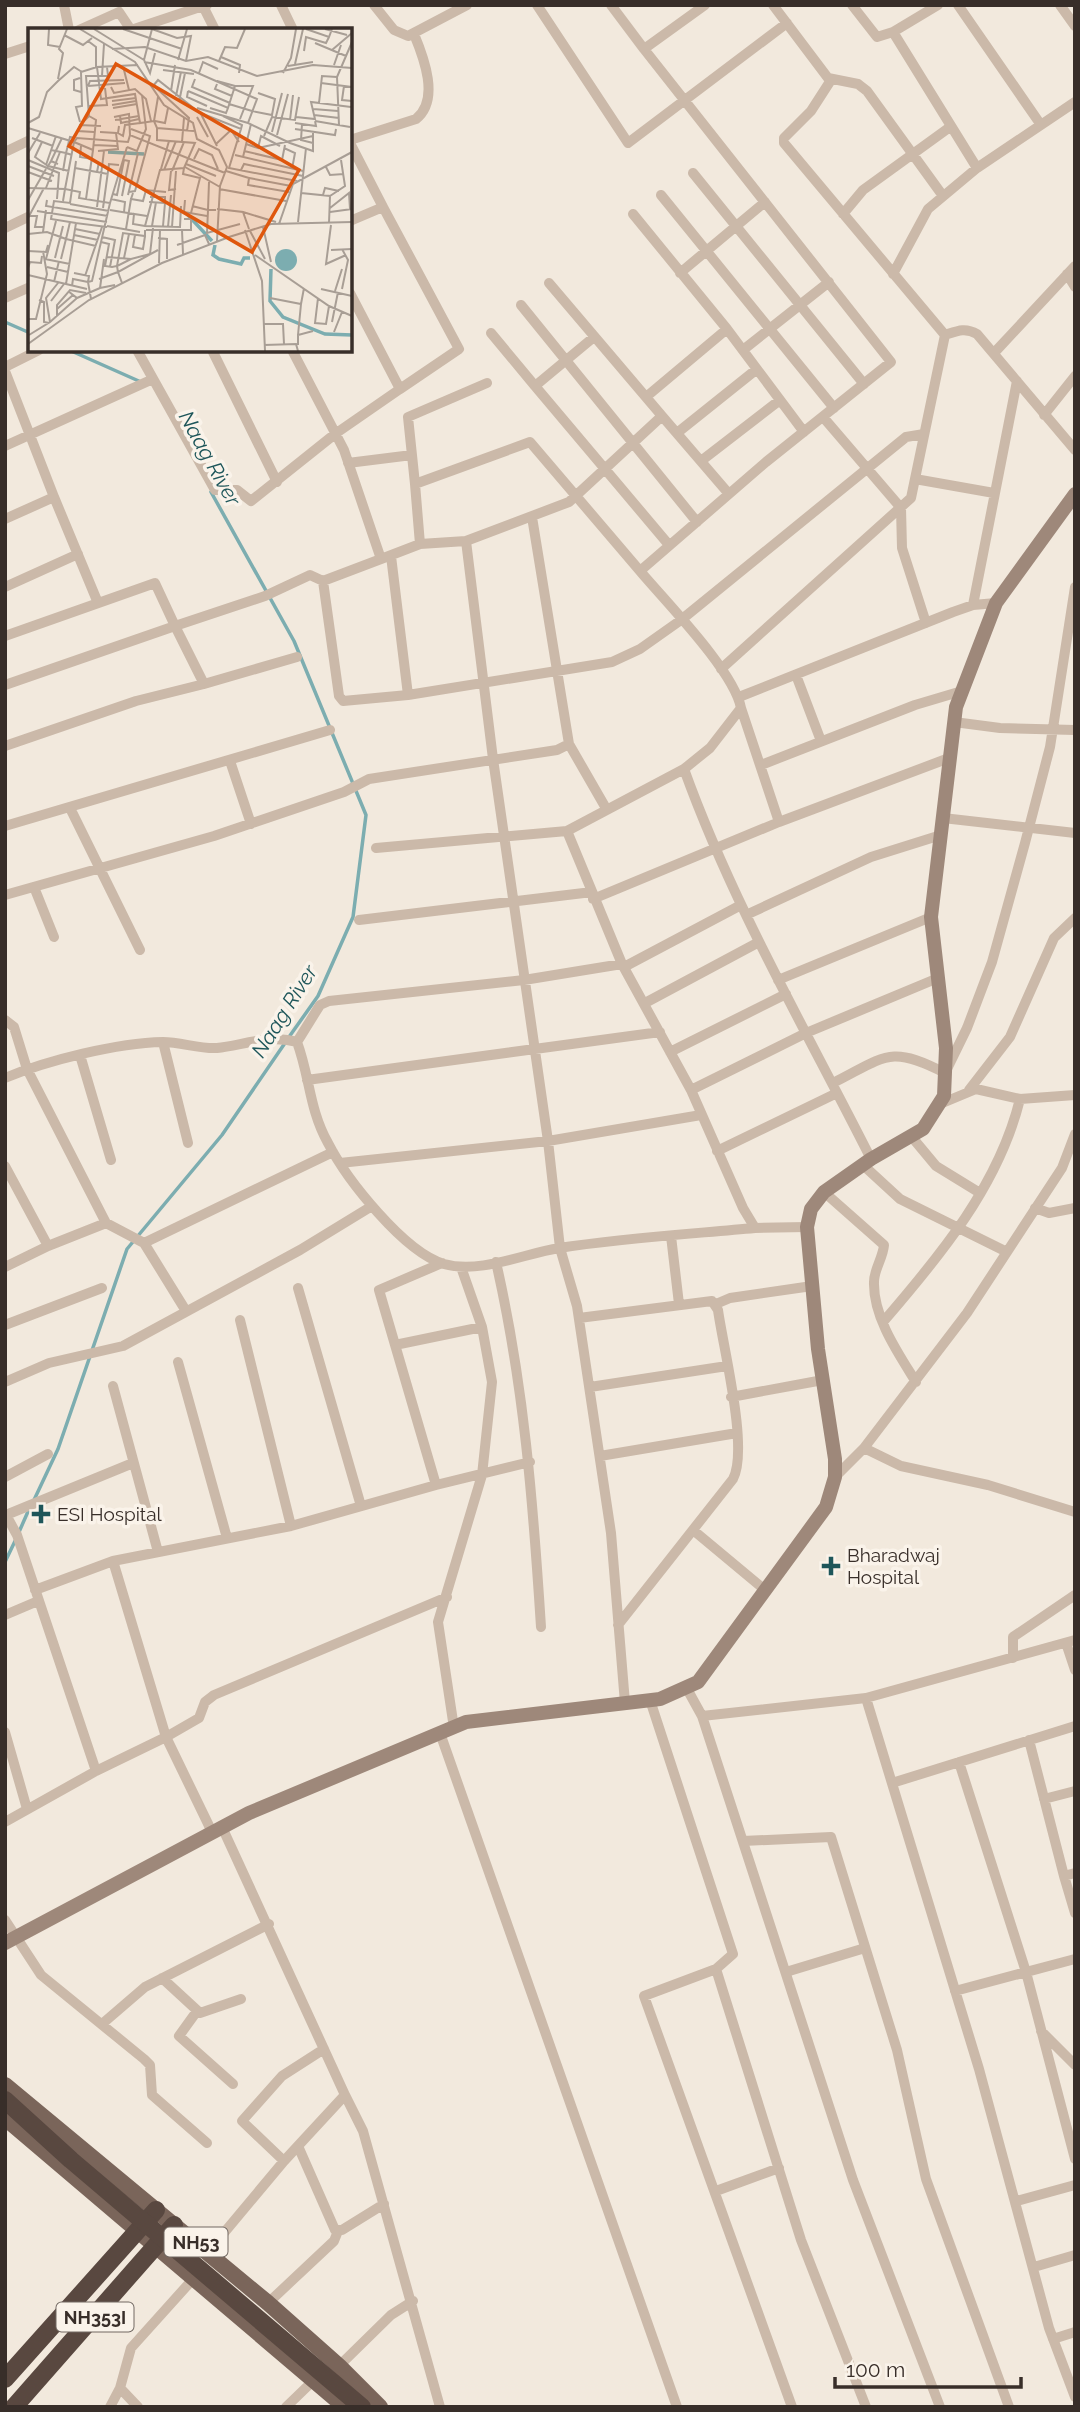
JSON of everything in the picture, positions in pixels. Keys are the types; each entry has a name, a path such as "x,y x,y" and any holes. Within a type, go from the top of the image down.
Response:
{"highway":[{"path":"5,2099 71,2160 362,2407"},
{"name":"NH353I","path":"5,2379 156,2210"},
{"name":"NH353I","path":"15,2407 174,2225"}],"main road":[{"name":"NH53","path":"5,2085 268,2303 340,2366 380,2407"},
{"name":"NH53","path":"5,2118 345,2407"}],"street":[{"path":"64,5 69,28"},
{"path":"281,5 292,28"},
{"path":"374,5 394,30 401,34 414,34 467,5"},
{"path":"537,5 628,143 787,23"},
{"path":"611,5 891,362 729,494 640,571"},
{"path":"644,49 705,5"},
{"path":"773,5 829,79 858,84 867,91 943,196"},
{"path":"852,5 877,37 893,32 937,5"},
{"path":"958,5 1041,125"},
{"path":"1060,5 1075,26"},
{"path":"137,28 205,6 214,28"},
{"path":"83,28 118,9 130,28"},
{"path":"893,32 977,168"},
{"path":"352,141 416,120 424,113 429,98 425,63 414,34"},
{"path":"5,54 28,47"},
{"path":"829,79 811,111 784,140 945,335"},
{"path":"893,274 928,209 977,168 1075,102"},
{"path":"843,214 863,190 950,127"},
{"path":"5,152 28,141"},
{"path":"138,352 215,490 237,490 251,501 335,434 459,349 352,146"},
{"path":"693,173 864,384"},
{"path":"661,195 834,408"},
{"path":"680,273 765,202"},
{"path":"352,220 383,207"},
{"path":"633,214 727,329 804,432"},
{"path":"5,228 28,217"},
{"path":"1071,270 1075,287"},
{"path":"995,353 1071,270"},
{"path":"743,350 829,282"},
{"path":"549,283 729,494"},
{"path":"6,297 28,288"},
{"path":"352,297 400,389"},
{"path":"521,306 697,522"},
{"path":"646,397 727,329"},
{"path":"945,335 970,330 995,353 1075,450"},
{"path":"491,332 669,545"},
{"path":"721,669 911,498 945,335"},
{"path":"535,386 594,337"},
{"path":"35,352 5,369 9,390 31,436 98,603"},
{"path":"213,352 277,482"},
{"path":"293,352 335,434 386,557 408,695"},
{"path":"677,433 757,369"},
{"path":"1044,415 1075,376"},
{"path":"5,446 153,379"},
{"path":"973,605 1017,381"},
{"path":"420,544 408,417 487,383"},
{"path":"701,461 780,400"},
{"path":"5,685 265,596 310,575 323,581 420,544 466,541 569,502 663,416"},
{"path":"823,417 901,508 902,548 926,623"},
{"path":"323,581 341,699 349,701 408,695 557,672 625,657 681,620 905,437 924,433"},
{"path":"415,484 530,442 578,494 721,669 740,702 779,822"},
{"path":"348,463 412,455"},
{"path":"915,479 994,493"},
{"path":"11,1939 217,1830 466,1722 660,1699 698,1682 825,1507 835,1477 835,1459 812,1286 807,1227 811,1209 824,1192 867,1162 923,1129 944,1096 946,1048 931,917 954,722 962,691 996,603 1075,494"},
{"path":"5,519 54,497"},
{"path":"531,517 569,744 607,810"},
{"path":"466,541 503,835 548,1141 560,1248 579,1318 611,1533 625,1703"},
{"path":"5,587 78,554"},
{"path":"5,636 155,583 204,684"},
{"path":"945,1073 967,1028 992,962 1052,731 1075,587"},
{"path":"376,848 568,831 684,769 710,748 740,702 796,675 926,623 973,605 996,603"},
{"path":"5,746 136,701 298,657"},
{"path":"796,675 821,741"},
{"path":"761,765 915,705 962,691"},
{"path":"954,722 1052,731 1075,730"},
{"path":"5,826 330,730"},
{"path":"5,895 251,824 344,792 369,779 556,750 569,744"},
{"path":"359,920 593,896 949,758"},
{"path":"230,761 251,824"},
{"path":"684,769 714,849 835,1088 867,1162 900,1199 1007,1252"},
{"path":"70,807 139,950"},
{"path":"943,818 1075,833"},
{"path":"568,831 623,966 691,1090 755,1228"},
{"path":"746,915 872,857 941,835"},
{"path":"34,887 54,937"},
{"path":"5,1078 27,1069 80,1055 163,1042 215,1048 292,1041 324,1002 623,966 741,905"},
{"path":"778,980 931,917"},
{"path":"939,1104 969,1090 1010,1037 1054,938 1075,918"},
{"path":"645,1003 759,942"},
{"path":"691,1090 806,1033 939,978"},
{"path":"670,1052 786,995"},
{"path":"5,1020 14,1027 27,1069 110,1224 141,1242 186,1311"},
{"path":"307,1080 660,1032"},
{"path":"292,1041 307,1080 311,1104 333,1152 360,1194 421,1253 442,1263 461,1267 560,1248 755,1228 807,1227"},
{"path":"163,1042 188,1143"},
{"path":"80,1055 111,1160"},
{"path":"717,1151 897,1055 920,1060 945,1073"},
{"path":"969,1090 1020,1099 1075,1095"},
{"path":"883,1322 958,1229 980,1193 1014,1122 1020,1099"},
{"path":"340,1163 548,1141 701,1115"},
{"path":"835,1477 864,1448 967,1313 1062,1168 1075,1134"},
{"path":"911,1136 936,1166 980,1193"},
{"path":"141,1242 333,1152"},
{"path":"5,1166 48,1246"},
{"path":"824,1192 884,1245 874,1282 883,1322 916,1382"},
{"path":"5,1382 49,1363 123,1346 300,1250 372,1206"},
{"path":"1035,1208 1049,1213 1075,1208"},
{"path":"5,1267 48,1246 110,1224"},
{"path":"671,1236 679,1304"},
{"path":"496,1262 511,1329 530,1462 541,1627"},
{"path":"436,1485 379,1290 442,1263"},
{"path":"461,1267 482,1327 492,1382 482,1475 438,1622 447,1730 677,2407"},
{"path":"579,1318 707,1301 716,1304 730,1298 812,1286"},
{"path":"5,1325 102,1288"},
{"path":"298,1288 361,1506"},
{"path":"618,1625 738,1469 737,1433 716,1304"},
{"path":"240,1320 291,1526"},
{"path":"395,1345 482,1327"},
{"path":"178,1362 227,1538"},
{"path":"590,1387 727,1366"},
{"path":"732,1397 823,1380"},
{"path":"113,1386 159,1552"},
{"path":"600,1456 737,1433"},
{"path":"864,1448 901,1466 988,1485 1075,1512"},
{"path":"5,1477 48,1454"},
{"path":"5,1615 36,1596 113,1561 291,1526 530,1462"},
{"path":"96,1770 36,1596 18,1535 6,1515 133,1463"},
{"path":"693,1530 765,1590"},
{"path":"113,1561 166,1737 269,1924 363,2132 413,2301 440,2407"},
{"path":"1013,1658 1013,1637 1075,1595"},
{"path":"5,1822 96,1770 199,1718 205,1702 214,1695 447,1597"},
{"path":"702,1716 866,1698 1071,1642 1075,1670"},
{"path":"685,1687 702,1716 853,2180 940,2407"},
{"path":"866,1698 956,1991 1054,2339 1075,2397"},
{"path":"650,1700 733,1954 716,1969 645,1996 792,2407"},
{"path":"892,1783 1075,1726"},
{"path":"5,1731 27,1809"},
{"path":"1029,1740 1044,1799 1070,1874 1075,1913"},
{"path":"959,1762 1026,1972 1075,2159"},
{"path":"1044,1799 1075,1791"},
{"path":"743,1841 831,1837 897,2050 926,2179 1009,2407"},
{"path":"5,1920 11,1939 41,1975 150,2066 152,2095 207,2143"},
{"path":"102,2024 130,1998 162,1978 269,1924"},
{"path":"786,1972 865,1948"},
{"path":"956,1991 1075,1959"},
{"path":"716,1969 801,2240 866,2407"},
{"path":"162,1978 197,2011 204,2013 240,1999"},
{"path":"197,2011 179,2036 233,2084"},
{"path":"1040,2031 1075,2065"},
{"path":"284,2161 242,2121 282,2076 324,2049"},
{"path":"208,2252 284,2161 345,2095"},
{"path":"298,2146 332,2226 338,2231"},
{"path":"716,2191 779,2168"},
{"path":"1017,2201 1075,2185"},
{"path":"268,2303 334,2241 338,2231 384,2204"},
{"path":"1034,2267 1075,2255"},
{"path":"110,2407 120,2388 131,2347 193,2279"},
{"path":"340,2366 391,2315 413,2301"},
{"path":"1054,2339 1075,2332"},
{"path":"286,2407 314,2380"},
{"path":"120,2388 138,2407"}],"waterway":[{"name":"Naag River","path":"5,322 28,332"},
{"name":"Naag River","path":"74,352 141,382"},
{"name":"Naag River","path":"211,492 294,641 366,815 353,917 318,996 289,1037"},
{"name":"Naag River","path":"34,1500 58,1449 127,1249 222,1135 285,1043"},
{"name":"Naag River","path":"19,1532 30,1507"},
{"name":"Naag River","path":"5,1562 16,1539"}],"place":[{"name":"ESI Hospital","path":"41,1514"},
{"name":"Bharadwaj Hospital","path":"831,1566"}]}
